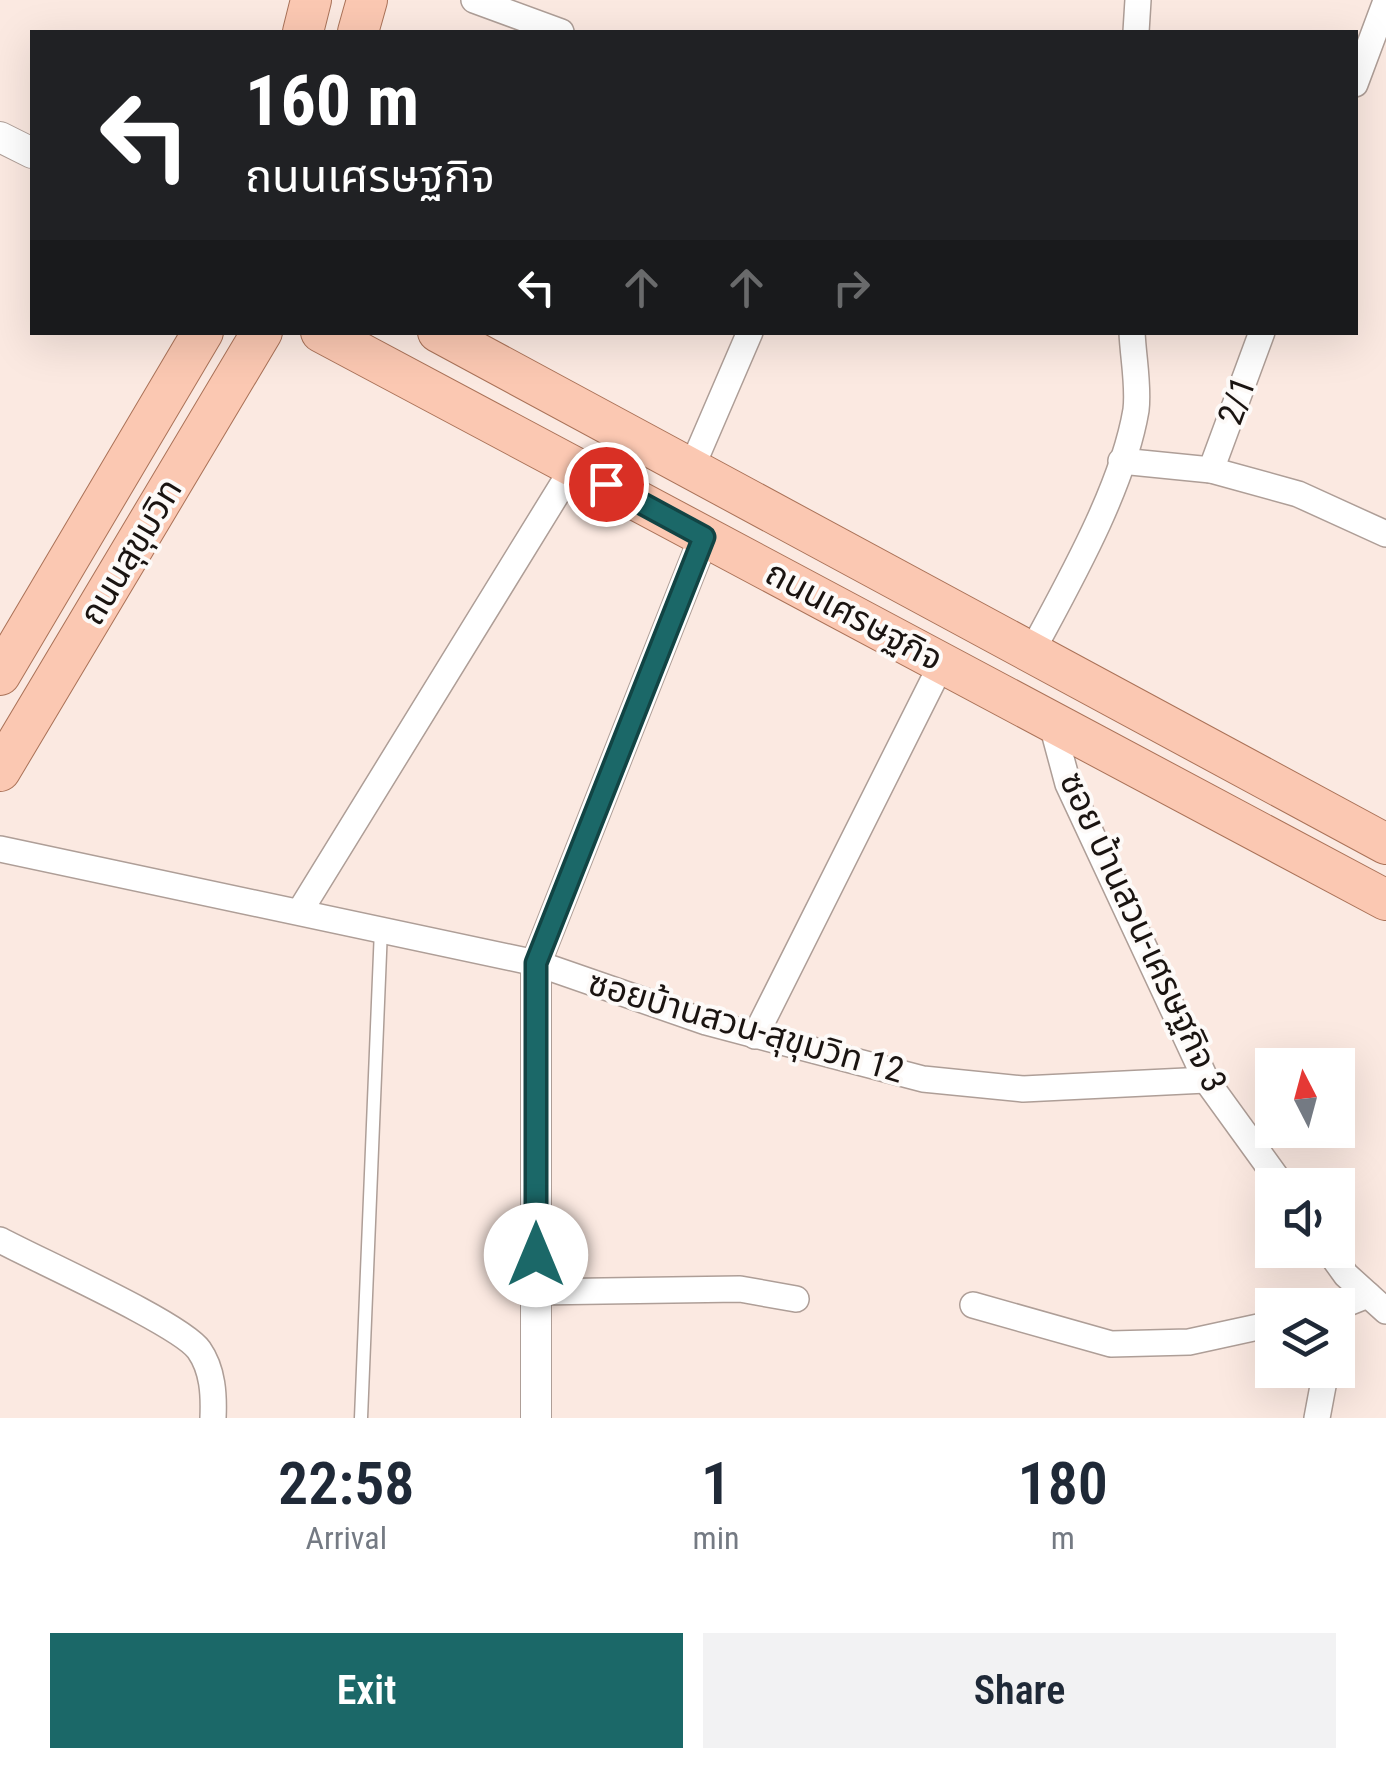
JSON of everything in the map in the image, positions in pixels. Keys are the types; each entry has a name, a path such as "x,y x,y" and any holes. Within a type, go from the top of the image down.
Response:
{"main road":[{"path":"304,30 311,0"},
{"path":"359,30 367,0"},
{"name":"ถนนสุขุมวิท","path":"0,674 201,335"},
{"name":"ถนนสุขุมวิท","path":"0,771 260,335"},
{"name":"ถนนเศรษฐกิจ","path":"328,335 1386,900"},
{"name":"ถนนเศรษฐกิจ","path":"444,335 1386,844"}],"street":[{"path":"474,0 556,30"},
{"path":"1136,30 1138,0"},
{"path":"1358,76 1386,1"},
{"path":"0,137 30,152"},
{"path":"690,469 749,335"},
{"path":"1031,653 1077,567 1121,460 1136,408 1132,335"},
{"name":"2/1","path":"1211,470 1261,335"},
{"path":"1121,460 1211,470 1298,494 1386,534"},
{"path":"300,912 574,466"},
{"path":"536,1418 536,963 704,537"},
{"path":"755,1036 942,663"},
{"name":"ซอย บ้านสวน-เศรษฐกิจ 3","path":"1050,721 1068,784 1206,1080 1270,1168"},
{"name":"ซอยบ้านสวน-สุขุมวิท 12","path":"0,849 536,963 755,1036 923,1079 1023,1089 1206,1080"},
{"path":"0,1240 169,1326 197,1346 209,1368 213,1418"},
{"path":"1345,1268 1377,1303"},
{"path":"536,1292 740,1290 796,1299"},
{"path":"973,1305 1112,1344 1189,1342 1255,1328"},
{"path":"1317,1418 1323,1388"}],"lane":[{"path":"362,1418 382,929"}],"route":[{"path":"536,1255 536,963 704,537 606,484"}]}
